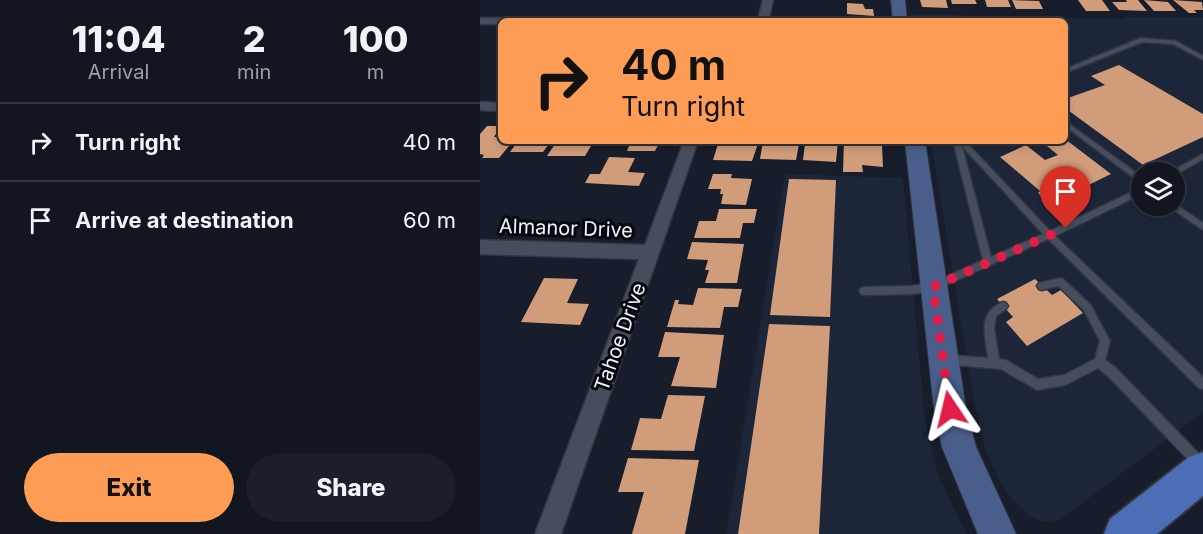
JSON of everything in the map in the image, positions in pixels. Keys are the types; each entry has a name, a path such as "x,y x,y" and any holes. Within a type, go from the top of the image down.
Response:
{"main road":[{"path":"1125,534 1203,471"}],"street":[{"path":"763,18 768,0"},
{"path":"898,0 900,18"},
{"path":"480,21 498,21"},
{"path":"480,106 498,107"},
{"name":"Tahoe Drive","path":"548,534 690,144"},
{"path":"915,144 942,360 959,447 974,486 997,534"},
{"name":"Almanor Drive","path":"480,247 650,252"}],"lane":[{"path":"1068,70 1141,40 1174,42 1203,58"},
{"path":"1068,125 1131,173"},
{"path":"960,144 988,262"},
{"path":"962,144 1048,235 1203,384"},
{"path":"1185,166 1203,156"},
{"path":"864,291 933,287 1131,195"},
{"path":"1185,214 1203,227"},
{"path":"942,360 1002,364 1037,385 1065,380 1099,362 1105,341 1088,307 1060,282 1042,286"},
{"path":"994,363 990,321 992,314 1003,306"},
{"path":"1099,362 1112,372 1203,467"}],"shaded area":[{"path":"910,14 1125,19 1125,17 1203,17 1203,412 1060,520 1044,522 1029,516 1012,499 1000,482 985,449 973,396 931,144 1068,144 1068,18 911,18"},
{"path":"785,174 903,178 925,421 938,474 966,534 726,534"}],"building":[{"path":"920,0 946,0 948,8 922,7"},
{"path":"951,0 975,0 977,4 952,4"},
{"path":"985,0 1008,0 1011,7 987,7"},
{"path":"1012,0 1039,1 1043,9 1016,9"},
{"path":"1078,0 1102,0 1110,11 1086,11"},
{"path":"1126,0 1138,0 1147,11 1119,10 1112,2 1127,2"},
{"path":"1144,0 1168,2 1176,11 1154,11"},
{"path":"1173,0 1202,2 1203,10 1194,10 1197,13 1189,13"},
{"path":"847,3 863,4 865,9 873,9 874,16 847,14"},
{"path":"1119,65 1203,114 1203,137 1149,162 1139,162 1068,110 1068,98 1105,85 1091,76"},
{"path":"487,126 498,126 494,137 498,137 498,144 511,144 499,158 482,158 484,155 480,154 480,134"},
{"path":"1068,141 1111,174 1050,204 1038,193 1040,191 1000,157 1026,145 1045,160 1058,155 1044,144 1068,144"},
{"path":"516,144 549,144 543,152 510,152"},
{"path":"555,144 592,144 585,156 547,156"},
{"path":"630,144 658,144 655,151 627,151"},
{"path":"718,144 758,144 752,161 713,160"},
{"path":"762,144 799,144 796,160 760,159"},
{"path":"805,144 838,144 836,162 803,160"},
{"path":"844,144 882,146 883,167 862,165 863,172 843,172"},
{"path":"609,157 635,158 628,172 645,173 639,186 585,183 590,174 600,174"},
{"path":"713,174 732,174 731,178 752,179 746,205 721,204 723,194 720,194 721,189 708,189"},
{"path":"789,179 836,180 830,317 770,315"},
{"path":"719,209 757,209 754,223 743,223 740,238 694,238 699,221 716,221"},
{"path":"692,242 744,244 737,283 705,283 709,270 705,270 708,260 687,259"},
{"path":"544,278 578,279 567,303 589,304 580,325 521,322"},
{"path":"1035,279 1052,295 1061,290 1083,313 1027,346 1006,322 1013,317 997,299"},
{"path":"698,288 742,289 738,307 724,307 720,328 667,327 675,300 679,300 678,304 693,305"},
{"path":"769,324 830,326 819,534 738,534"},
{"path":"665,332 724,335 716,388 671,386 680,357 658,357"},
{"path":"668,395 705,396 694,451 631,450 640,418 661,419"},
{"path":"628,458 699,460 685,534 632,534 644,492 618,492"}],"route":[{"path":"950,409 933,287 1066,228"}]}
